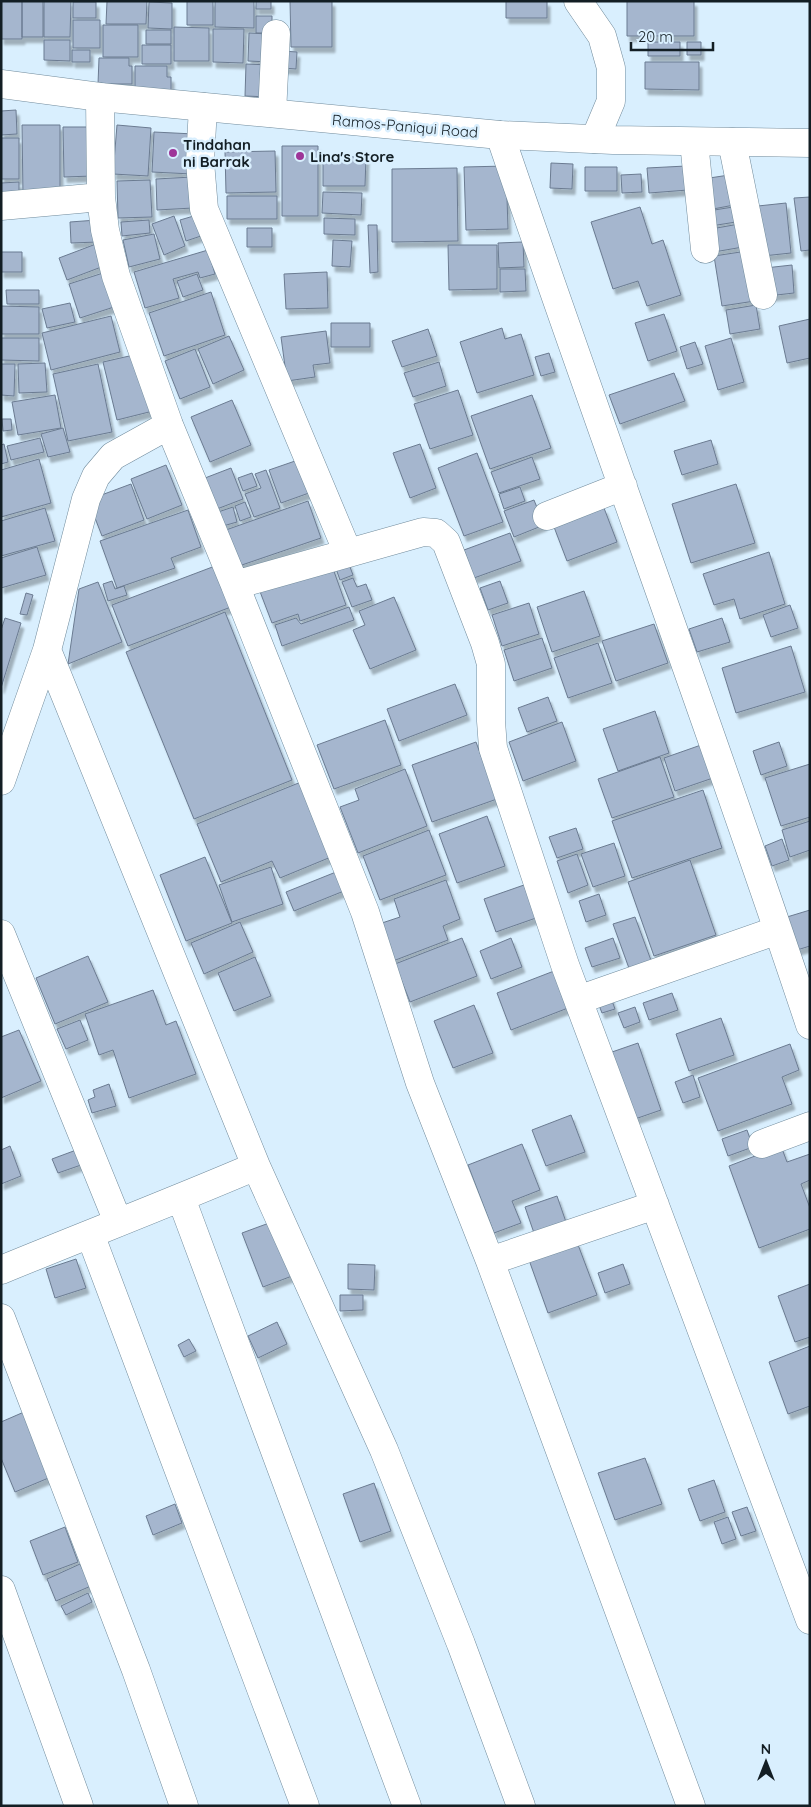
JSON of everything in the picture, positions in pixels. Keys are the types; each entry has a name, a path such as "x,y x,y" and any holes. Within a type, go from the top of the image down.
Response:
{"street":[{"path":"578,1 602,36 611,68 611,101 595,139"},
{"path":"272,114 276,34"},
{"name":"Ramos-Paniqui Road","path":"1,84 100,97 500,135 694,142 810,143"},
{"path":"100,97 101,197 105,230 116,276 169,425 365,912 420,1082 490,1261 691,1806"},
{"path":"203,107 200,162 204,209 348,553"},
{"path":"500,135 557,304 623,486 810,1025"},
{"path":"694,142 705,249"},
{"path":"732,142 763,295"},
{"path":"1,206 101,197"},
{"path":"1,781 47,650 86,499 96,476 113,456 169,425"},
{"path":"547,516 623,486"},
{"path":"235,585 423,532 436,533 446,542 485,643 491,664 491,721 494,748 578,1000 810,1620"},
{"path":"47,650 256,1166 384,1450 460,1644 513,1803"},
{"path":"578,1000 778,930"},
{"path":"1,934 118,1222"},
{"path":"762,1144 810,1126"},
{"path":"1,1270 256,1166"},
{"path":"181,1198 407,1806"},
{"path":"490,1261 655,1205"},
{"path":"90,1234 305,1806"},
{"path":"1,1318 136,1670 184,1806"},
{"path":"1,1590 79,1806"}],"building":[{"path":"1,1 22,1 22,39 1,39"},
{"path":"22,1 43,1 43,37 22,37"},
{"path":"44,1 71,1 70,37 44,37"},
{"path":"107,1 147,1 146,24 106,24"},
{"path":"187,1 213,1 213,25 187,25"},
{"path":"215,1 254,1 254,28 215,27"},
{"path":"256,1 271,1 271,9 256,9"},
{"path":"290,1 332,1 332,47 291,47"},
{"path":"506,1 547,1 547,18 506,18"},
{"path":"627,1 694,1 694,36 627,36"},
{"path":"73,2 96,2 96,18 73,18"},
{"path":"149,2 172,3 172,29 148,28"},
{"path":"256,16 272,16 272,33 256,33"},
{"path":"73,20 100,20 100,48 73,48"},
{"path":"103,25 138,25 138,57 103,57"},
{"path":"174,27 209,28 209,61 174,61"},
{"path":"213,29 244,29 243,63 213,62"},
{"path":"146,30 171,30 171,44 146,44"},
{"path":"249,33 269,34 269,62 248,61"},
{"path":"44,40 70,40 70,61 44,60"},
{"path":"648,42 680,42 680,56 648,56"},
{"path":"687,42 701,42 701,55 687,55"},
{"path":"142,45 171,45 171,64 142,64"},
{"path":"72,50 90,50 90,62 72,62"},
{"path":"282,51 297,52 296,69 282,68"},
{"path":"99,58 129,58 129,66 132,66 132,84 98,84"},
{"path":"645,62 699,62 699,90 645,89"},
{"path":"246,64 270,65 269,97 245,96"},
{"path":"135,66 167,66 167,77 171,77 171,91 135,91"},
{"path":"16,110 17,134 1,135 1,111"},
{"path":"22,125 60,125 60,196 23,196"},
{"path":"117,125 151,128 148,176 113,174"},
{"path":"63,127 92,127 93,176 64,177"},
{"name":"Tindahan ni Barrak","path":"154,132 194,134 192,174 152,172"},
{"path":"1,138 19,138 19,179 1,179"},
{"path":"282,146 318,146 318,216 282,216"},
{"path":"275,151 276,192 226,193 225,152"},
{"path":"323,156 366,157 365,186 323,186"},
{"path":"551,163 573,164 572,189 550,188"},
{"path":"506,166 508,229 466,230 464,167"},
{"path":"686,166 688,190 649,193 647,168"},
{"path":"585,167 617,167 617,191 585,191"},
{"path":"457,168 458,241 392,242 392,169"},
{"path":"641,174 642,192 622,193 621,175"},
{"path":"729,175 734,205 708,210 703,179"},
{"path":"192,177 193,208 157,210 156,179"},
{"path":"150,180 152,217 118,218 117,181"},
{"path":"19,182 19,201 1,202 1,183"},
{"path":"323,192 362,193 361,215 322,213"},
{"path":"227,196 277,196 277,219 227,219"},
{"path":"810,197 810,250 801,251 794,198"},
{"path":"786,203 791,253 763,256 758,206"},
{"path":"640,207 652,244 663,240 681,295 647,306 638,281 613,289 591,222"},
{"path":"733,207 736,222 711,226 708,211"},
{"path":"197,215 204,235 186,241 180,220"},
{"path":"174,216 185,246 164,255 152,224"},
{"path":"324,218 355,219 355,235 324,234"},
{"path":"97,220 98,242 71,243 70,222"},
{"path":"149,220 150,233 122,236 121,222"},
{"path":"739,224 743,247 714,252 711,229"},
{"path":"368,225 377,225 378,272 370,273"},
{"path":"247,228 272,228 272,247 247,247"},
{"path":"154,234 160,259 129,267 123,240"},
{"path":"333,240 352,241 350,267 332,266"},
{"path":"523,242 524,267 499,268 498,243"},
{"path":"96,244 104,266 67,280 59,258"},
{"path":"448,245 497,245 497,289 449,290"},
{"path":"208,250 215,274 200,278 198,272 173,279 179,298 145,308 134,272"},
{"path":"747,251 755,301 722,306 714,256"},
{"path":"1,252 22,252 22,272 1,272"},
{"path":"792,265 794,293 768,296 765,268"},
{"path":"500,269 525,269 526,291 500,292"},
{"path":"327,272 328,308 286,309 284,274"},
{"path":"103,273 114,307 80,318 69,284"},
{"path":"197,274 203,290 183,297 177,281"},
{"path":"6,290 39,290 39,304 7,304"},
{"path":"211,292 225,335 164,356 149,313"},
{"path":"70,303 75,322 47,328 42,309"},
{"path":"756,305 760,329 730,334 726,310"},
{"path":"1,306 39,307 39,334 1,334"},
{"path":"664,314 677,351 648,361 635,323"},
{"path":"111,316 120,352 51,370 42,333"},
{"path":"810,319 810,358 787,363 779,326"},
{"path":"331,323 370,323 370,347 331,347"},
{"path":"502,328 505,339 521,334 534,375 477,393 460,342"},
{"path":"428,329 437,356 402,367 392,341"},
{"path":"326,331 330,363 313,365 315,377 287,381 281,337"},
{"path":"229,336 244,370 213,384 198,349"},
{"path":"1,338 39,338 39,361 1,360"},
{"path":"731,338 744,382 718,390 705,346"},
{"path":"695,342 703,364 687,369 680,347"},
{"path":"195,349 210,387 180,399 165,361"},
{"path":"549,353 555,372 541,376 535,357"},
{"path":"138,354 153,411 117,420 103,362"},
{"path":"439,362 446,386 413,397 404,373"},
{"path":"45,363 47,392 19,393 18,364"},
{"path":"1,364 15,364 14,396 1,395"},
{"path":"98,364 112,432 68,441 53,374"},
{"path":"674,373 685,401 620,424 609,395"},
{"path":"458,390 473,435 430,449 414,404"},
{"path":"55,395 61,428 18,435 12,402"},
{"path":"532,395 551,448 490,469 471,416"},
{"path":"232,400 251,445 210,462 191,417"},
{"path":"2,419 11,419 12,430 3,431"},
{"path":"63,428 70,452 48,457 41,434"},
{"path":"40,438 44,452 11,460 7,446"},
{"path":"711,440 718,464 682,475 674,451"},
{"path":"4,444 8,462 1,464 1,445"},
{"path":"420,444 436,488 410,498 393,453"},
{"path":"477,453 503,522 464,536 438,468"},
{"path":"532,457 540,479 499,493 491,472"},
{"path":"39,459 51,503 1,517 1,470"},
{"path":"298,460 309,493 281,503 269,470"},
{"path":"166,465 182,505 147,519 131,479"},
{"path":"231,468 243,499 217,509 205,478"},
{"path":"266,470 280,508 254,517 245,494 261,488 255,474"},
{"path":"252,473 257,486 243,491 238,478"},
{"path":"131,484 144,520 102,536 88,500"},
{"path":"736,484 755,543 691,563 672,504"},
{"path":"520,487 525,501 504,509 499,494"},
{"path":"534,500 544,525 514,537 504,511"},
{"path":"308,501 321,538 236,567 223,531"},
{"path":"245,502 251,517 240,521 235,506"},
{"path":"233,507 237,522 223,526 218,512"},
{"path":"45,508 55,541 1,556 1,521"},
{"path":"604,508 617,542 567,561 554,527"},
{"path":"188,510 201,547 171,558 175,568 117,588 100,541"},
{"path":"510,533 521,561 474,578 464,550"},
{"path":"37,547 46,575 1,588 1,558"},
{"path":"769,552 785,604 740,619 734,599 714,605 703,574"},
{"path":"347,559 353,575 340,580 334,563"},
{"path":"331,563 346,605 300,621 298,614 272,623 259,589"},
{"path":"215,566 231,607 128,646 112,605"},
{"path":"353,578 357,587 366,584 372,600 352,607 342,582"},
{"path":"112,581 115,589 124,586 127,595 108,601 103,584"},
{"path":"500,581 508,603 488,610 480,588"},
{"path":"98,582 122,642 68,664 79,589"},
{"path":"584,591 600,636 552,652 537,607"},
{"path":"26,593 33,595 27,615 20,614"},
{"path":"394,597 416,650 370,669 353,630 365,625 359,611"},
{"path":"529,603 539,634 502,646 492,615"},
{"path":"790,605 798,628 771,637 763,615"},
{"path":"349,607 354,620 282,646 275,625 296,618 301,624"},
{"path":"225,612 292,780 194,819 126,652"},
{"path":"5,618 21,623 1,688 1,630"},
{"path":"722,618 730,642 697,652 689,629"},
{"path":"654,624 668,663 616,681 602,641"},
{"path":"542,638 552,668 514,681 504,650"},
{"path":"598,643 612,683 568,698 554,658"},
{"path":"791,646 805,692 736,713 722,668"},
{"path":"455,684 467,715 399,741 387,709"},
{"path":"548,697 557,721 527,732 518,708"},
{"path":"655,711 669,753 618,771 603,729"},
{"path":"385,720 401,765 334,789 317,745"},
{"path":"562,722 576,761 523,781 509,742"},
{"path":"476,742 497,799 432,822 412,765"},
{"path":"779,742 787,766 761,775 753,751"},
{"path":"701,745 713,778 675,791 664,758"},
{"path":"660,757 674,797 612,818 598,779"},
{"path":"810,764 810,817 781,826 765,778"},
{"path":"405,769 427,826 358,853 340,807 359,800 355,789"},
{"path":"301,782 331,857 280,878 272,861 221,882 197,824"},
{"path":"703,790 722,848 632,878 612,821"},
{"path":"487,816 505,866 457,883 439,834"},
{"path":"810,821 810,850 790,857 782,830"},
{"path":"576,828 583,849 557,858 549,837"},
{"path":"429,830 446,875 380,900 363,856"},
{"path":"782,839 789,860 772,866 765,846"},
{"path":"614,843 625,876 593,887 581,854"},
{"path":"577,854 588,885 568,893 557,861"},
{"path":"205,857 232,923 186,941 160,875"},
{"path":"690,860 716,935 654,956 628,882"},
{"path":"271,867 283,904 232,922 219,885"},
{"path":"336,872 344,891 294,911 286,892"},
{"path":"446,880 460,919 443,926 448,940 393,961 379,924 400,917 394,899"},
{"path":"524,885 536,918 496,932 484,899"},
{"path":"599,894 606,915 586,922 579,901"},
{"path":"810,910 810,946 797,950 787,917"},
{"path":"635,917 652,963 630,971 613,924"},
{"path":"240,922 253,952 204,974 191,943"},
{"path":"462,938 477,976 410,1002 395,964"},
{"path":"511,938 522,967 491,979 480,951"},
{"path":"613,938 620,958 592,967 585,948"},
{"path":"88,956 108,1002 55,1024 36,978"},
{"path":"255,957 271,996 234,1011 218,973"},
{"path":"554,971 568,1008 511,1030 497,993"},
{"path":"153,990 166,1025 176,1021 196,1074 129,1098 113,1050 99,1055 85,1014"},
{"path":"672,993 678,1010 649,1020 643,1003"},
{"path":"610,995 615,1009 602,1013 597,1000"},
{"path":"474,1005 493,1053 453,1068 434,1021"},
{"path":"635,1007 640,1022 624,1028 618,1013"},
{"path":"721,1018 734,1055 689,1071 676,1034"},
{"path":"80,1020 88,1040 66,1049 57,1029"},
{"path":"19,1030 41,1081 1,1098 1,1037"},
{"path":"638,1043 661,1110 635,1119 612,1052"},
{"path":"790,1044 799,1070 782,1077 792,1104 718,1131 698,1078"},
{"path":"693,1075 700,1097 683,1103 675,1082"},
{"path":"109,1084 116,1106 92,1113 88,1100 95,1097 93,1090"},
{"path":"571,1115 585,1152 546,1166 532,1130"},
{"path":"747,1130 753,1147 728,1156 722,1139"},
{"path":"522,1144 540,1190 512,1201 521,1223 494,1233 468,1165"},
{"path":"10,1146 21,1176 1,1184 1,1150"},
{"path":"781,1146 787,1162 810,1154 810,1180 801,1184 810,1208 810,1229 759,1248 729,1166"},
{"path":"79,1149 84,1164 58,1173 52,1159"},
{"path":"557,1196 566,1222 534,1233 525,1207"},
{"path":"280,1219 300,1273 263,1287 242,1233"},
{"path":"577,1242 597,1295 548,1313 529,1260"},
{"path":"76,1259 86,1288 55,1298 46,1269"},
{"path":"348,1264 375,1265 374,1290 348,1289"},
{"path":"623,1264 630,1284 605,1293 598,1273"},
{"path":"810,1284 810,1337 795,1342 778,1296"},
{"path":"340,1295 363,1295 363,1310 340,1311"},
{"path":"277,1322 287,1344 258,1358 248,1336"},
{"path":"189,1339 196,1351 184,1357 178,1345"},
{"path":"810,1346 810,1406 788,1414 769,1362"},
{"path":"24,1412 51,1477 15,1492 1,1458 1,1422"},
{"path":"645,1458 662,1504 615,1520 598,1473"},
{"path":"714,1480 725,1512 700,1521 688,1489"},
{"path":"374,1483 391,1531 360,1542 343,1494"},
{"path":"175,1504 182,1523 153,1535 146,1516"},
{"path":"747,1507 756,1531 741,1536 732,1512"},
{"path":"728,1517 736,1539 722,1544 714,1522"},
{"path":"65,1527 78,1562 43,1575 30,1541"},
{"path":"80,1564 91,1586 56,1601 47,1579"},
{"path":"88,1593 92,1602 66,1615 61,1606"}],"place":[{"name":"Tindahan ni Barrak","path":"173,153"},
{"name":"Lina's Store","path":"300,156"}]}
